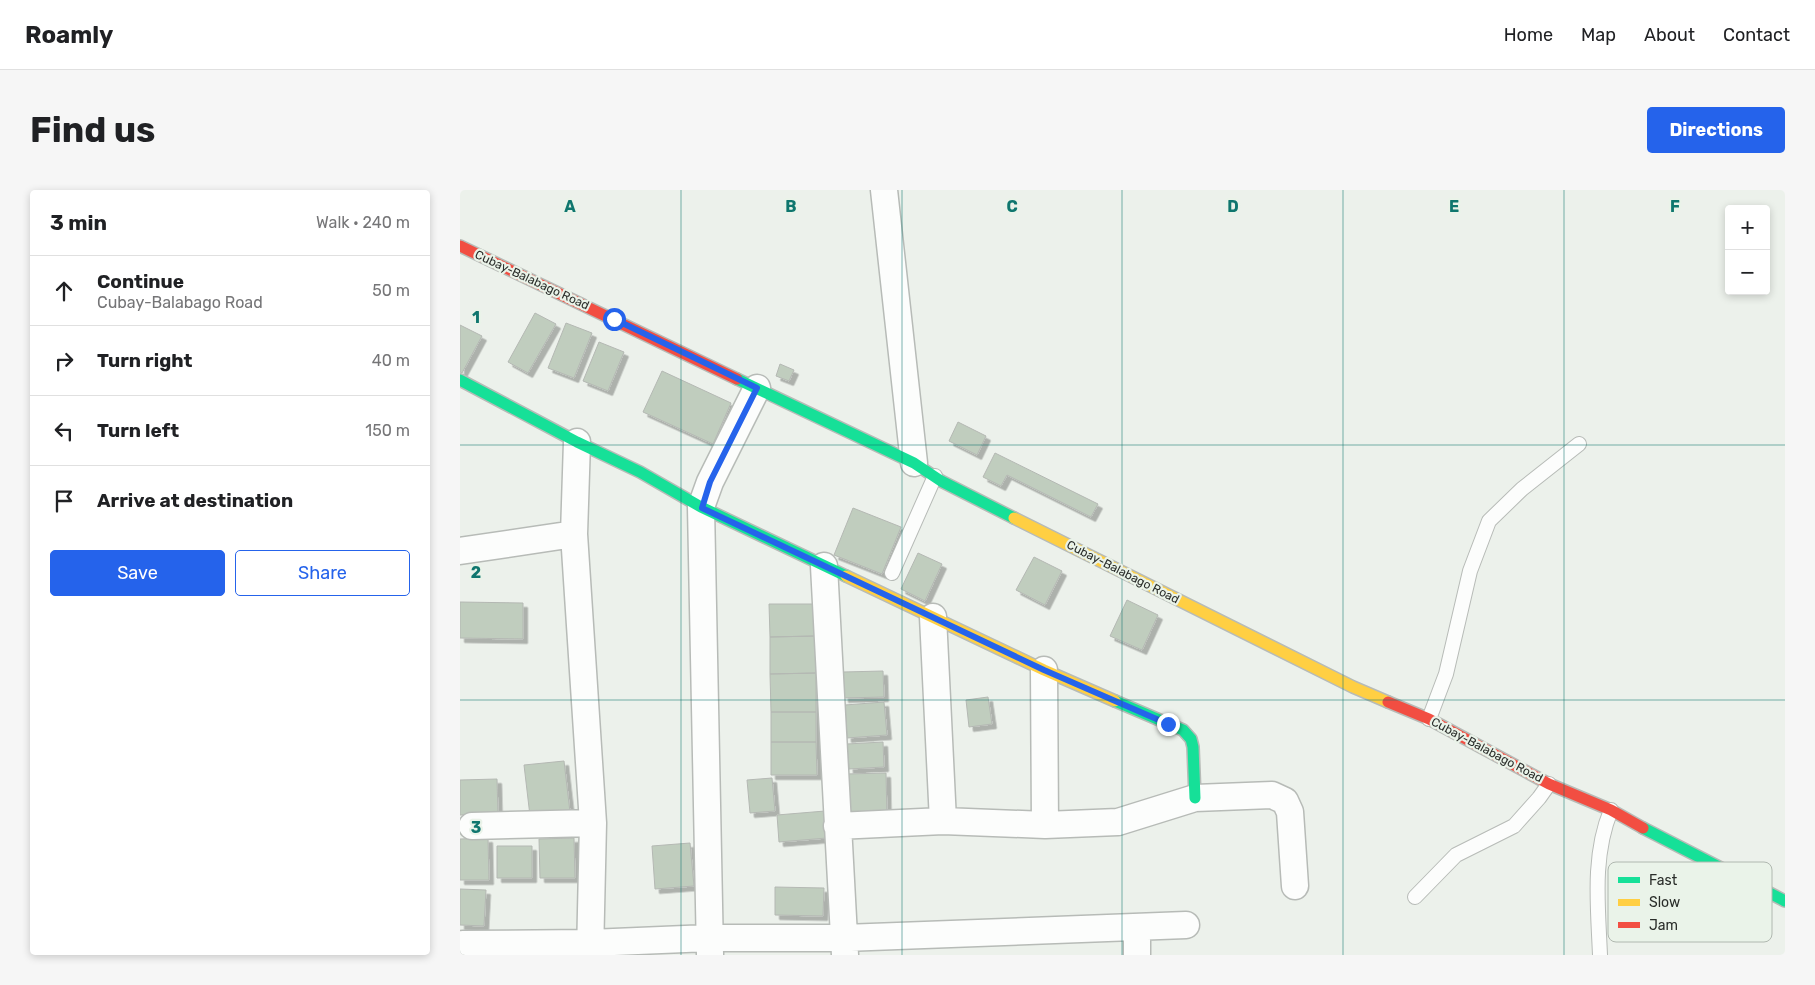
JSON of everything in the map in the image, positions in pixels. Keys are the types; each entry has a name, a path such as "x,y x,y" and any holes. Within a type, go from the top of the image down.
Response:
{"main road":[{"name":"Cubay-Balabago Road","path":"460,246 924,470 959,490 1353,687 1429,719 1549,784 1611,810 1709,862"},
{"path":"460,380 577,442 640,472 702,508 1044,670 1183,730 1191,739 1193,747 1195,798"},
{"name":"Cubay-Balabago Road","path":"1772,894 1785,901"}],"street":[{"path":"884,190 924,470"},
{"path":"710,947 702,508 710,482 757,388"},
{"path":"577,442 574,534 593,823 590,949"},
{"path":"460,552 574,534"},
{"path":"824,566 844,947"},
{"path":"932,617 943,821"},
{"path":"1044,670 1045,825"},
{"path":"837,826 943,821 1045,825 1118,822 1195,798 1272,795 1285,801 1290,812 1295,886"},
{"path":"472,826 593,823"},
{"path":"463,944 590,949 844,947 1186,925"},
{"path":"1137,927 1137,955"}],"lane":[{"path":"1429,719 1446,674 1470,571 1490,521 1522,489 1579,444"},
{"path":"892,574 924,470"},
{"path":"1415,897 1456,856 1514,826 1549,784"},
{"path":"1600,955 1597,868 1604,826 1611,810"}],"building":[{"path":"535,313 556,324 528,373 508,362"},
{"path":"566,323 592,333 574,378 548,368"},
{"path":"460,325 482,336 462,373 460,372"},
{"path":"599,342 624,352 608,391 583,381"},
{"path":"780,364 794,370 789,381 776,376"},
{"path":"662,371 731,403 713,444 643,412"},
{"path":"958,422 986,436 977,455 949,441"},
{"path":"995,453 1098,504 1091,517 1007,475 1001,486 983,477"},
{"path":"853,508 901,527 882,574 834,555"},
{"path":"918,553 942,564 925,601 901,589"},
{"path":"1034,557 1062,571 1045,605 1016,590"},
{"path":"1127,600 1158,615 1142,650 1110,636"},
{"path":"460,602 523,603 523,639 460,638"},
{"path":"769,604 815,604 815,636 770,637"},
{"path":"815,636 816,673 770,674 770,637"},
{"path":"883,671 884,697 844,698 843,672"},
{"path":"816,673 816,712 771,712 770,674"},
{"path":"988,697 992,724 969,727 966,700"},
{"path":"884,702 887,735 847,738 845,705"},
{"path":"771,712 816,712 816,742 771,742"},
{"path":"771,742 816,742 817,775 771,775"},
{"path":"883,742 884,767 849,769 847,744"},
{"path":"564,761 570,812 530,816 524,765"},
{"path":"886,773 887,817 847,818 846,774"},
{"path":"772,778 775,811 750,813 747,780"},
{"path":"497,779 498,814 460,815 460,780"},
{"path":"825,811 827,838 779,842 777,815"},
{"path":"488,838 489,880 460,880 460,839"},
{"path":"574,838 575,878 540,878 539,839"},
{"path":"690,843 694,886 655,889 652,846"},
{"path":"497,846 532,846 532,878 497,878"},
{"path":"775,887 824,888 823,916 775,915"},
{"path":"460,889 486,890 484,926 460,925"}],"traffic: fast":[{"path":"737,379 914,463 941,481 1014,518"},
{"path":"460,380 577,442 640,472 701,507 846,576"},
{"path":"1115,701 1183,730 1191,739 1195,798"},
{"path":"1643,828 1709,862"},
{"path":"1772,894 1785,901"}],"traffic: slow":[{"path":"1014,518 1353,687 1388,702"},
{"path":"846,576 1044,670 1115,701"}],"traffic: jam":[{"path":"460,246 737,379"},
{"path":"1388,702 1429,719 1549,784 1611,810 1643,828"}],"route":[{"path":"614,319 757,388 710,482 702,508 1044,670 1168,724"}]}
